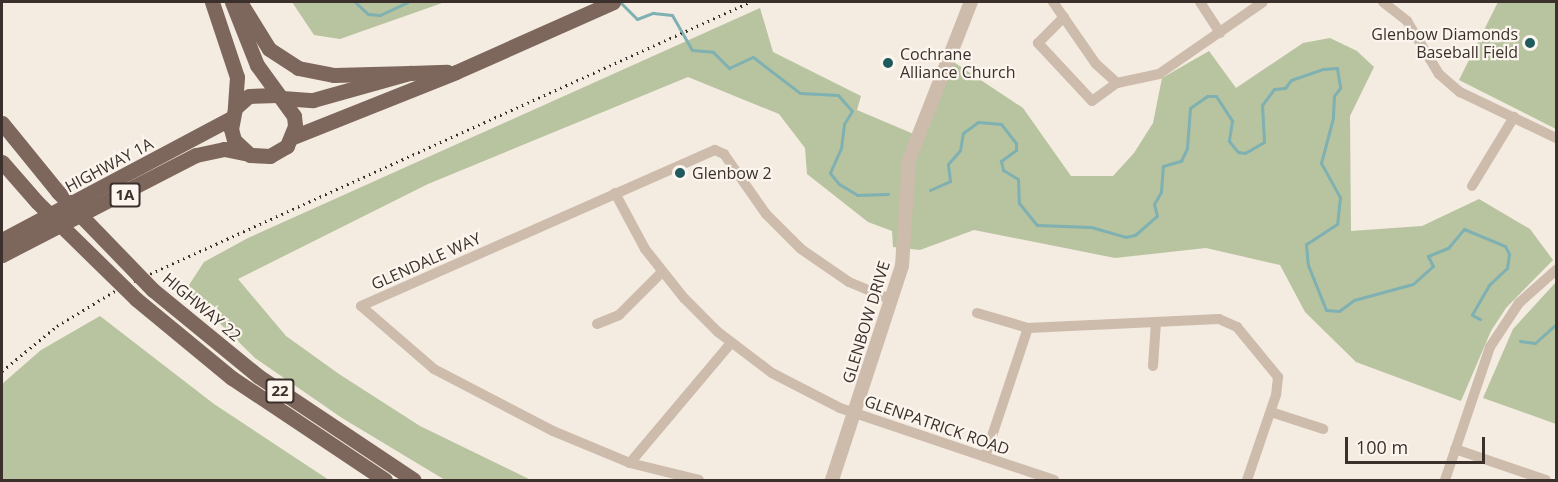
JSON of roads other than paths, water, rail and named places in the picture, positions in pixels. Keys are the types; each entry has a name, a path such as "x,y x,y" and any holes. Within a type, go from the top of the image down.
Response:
{"main road":[{"path":"212,2 237,77 233,113 234,140 250,154 260,157 280,152 293,137 456,72 609,3"},
{"path":"232,2 256,65 294,116 293,137"},
{"path":"240,2 269,49 298,69 334,75 456,72"},
{"path":"233,113 249,96 328,97 410,73"},
{"name":"HIGHWAY 1A","path":"2,240 108,187 233,113"},
{"name":"HIGHWAY 22","path":"2,120 58,192 153,290 258,376 414,480"},
{"name":"HIGHWAY 1A","path":"2,255 196,155 224,149 250,154"},
{"name":"22","path":"2,162 37,202 136,298 232,378 385,480"}],"street":[{"name":"GLENBOW DRIVE","path":"832,480 902,266 909,160 971,2"},
{"path":"1053,2 1096,64 1117,83"},
{"path":"1200,2 1220,33"},
{"path":"1064,17 1038,43 1092,101 1117,83 1159,74 1263,2"},
{"path":"1383,2 1407,21 1438,74 1460,92 1557,138"},
{"path":"1472,186 1514,117"},
{"name":"GLENDALE WAY","path":"630,463 553,431 434,369 361,306 709,152 722,152 766,214 801,249 849,282 892,300"},
{"name":"GLENPATRICK ROAD","path":"615,193 662,272 731,343 790,383 855,413 1054,480"},
{"path":"1444,480 1486,357 1500,328 1532,290 1557,270"},
{"path":"597,324 619,315 662,272"},
{"path":"978,313 1028,328 1219,319 1237,327 1276,372 1278,388 1247,480"},
{"path":"1153,366 1156,322"},
{"path":"985,457 1028,328"},
{"path":"699,480 630,463 731,343"},
{"path":"1271,412 1323,429"},
{"path":"1455,449 1545,480"}],"waterway":[{"path":"355,2 368,14 380,15 408,2"},
{"path":"620,2 637,19 653,13 672,15 692,50 713,52 729,68 753,57 800,93 838,95 852,111 844,124 841,148 830,173 839,184 857,195 888,194"},
{"path":"930,190 950,181 948,164 960,150 963,133 978,122 1001,124 1016,143 1016,150 1001,161 1003,170 1018,179 1019,203 1037,225 1091,227 1125,237 1135,235 1157,216 1154,204 1161,192 1163,166 1181,161 1187,148 1190,108 1207,96 1216,96 1232,121 1229,141 1238,152 1245,153 1264,142 1262,105 1274,89 1285,88 1291,80 1323,69 1337,68 1340,88 1334,96 1333,118 1321,163 1340,197 1337,224 1306,244 1308,265 1326,310 1339,311 1354,300 1413,284 1433,266 1428,256 1448,248 1464,229 1505,246 1509,254 1507,268 1489,285 1472,315 1480,319"},
{"path":"1520,341 1535,343 1556,324"}],"railway":[{"path":"2,371 57,326 123,286 750,2"}],"place":[{"name":"Glenbow Diamonds Baseball Field","path":"1530,43"},
{"name":"Cochrane Alliance Church","path":"888,63"},
{"name":"Glenbow 2","path":"680,173"}]}
